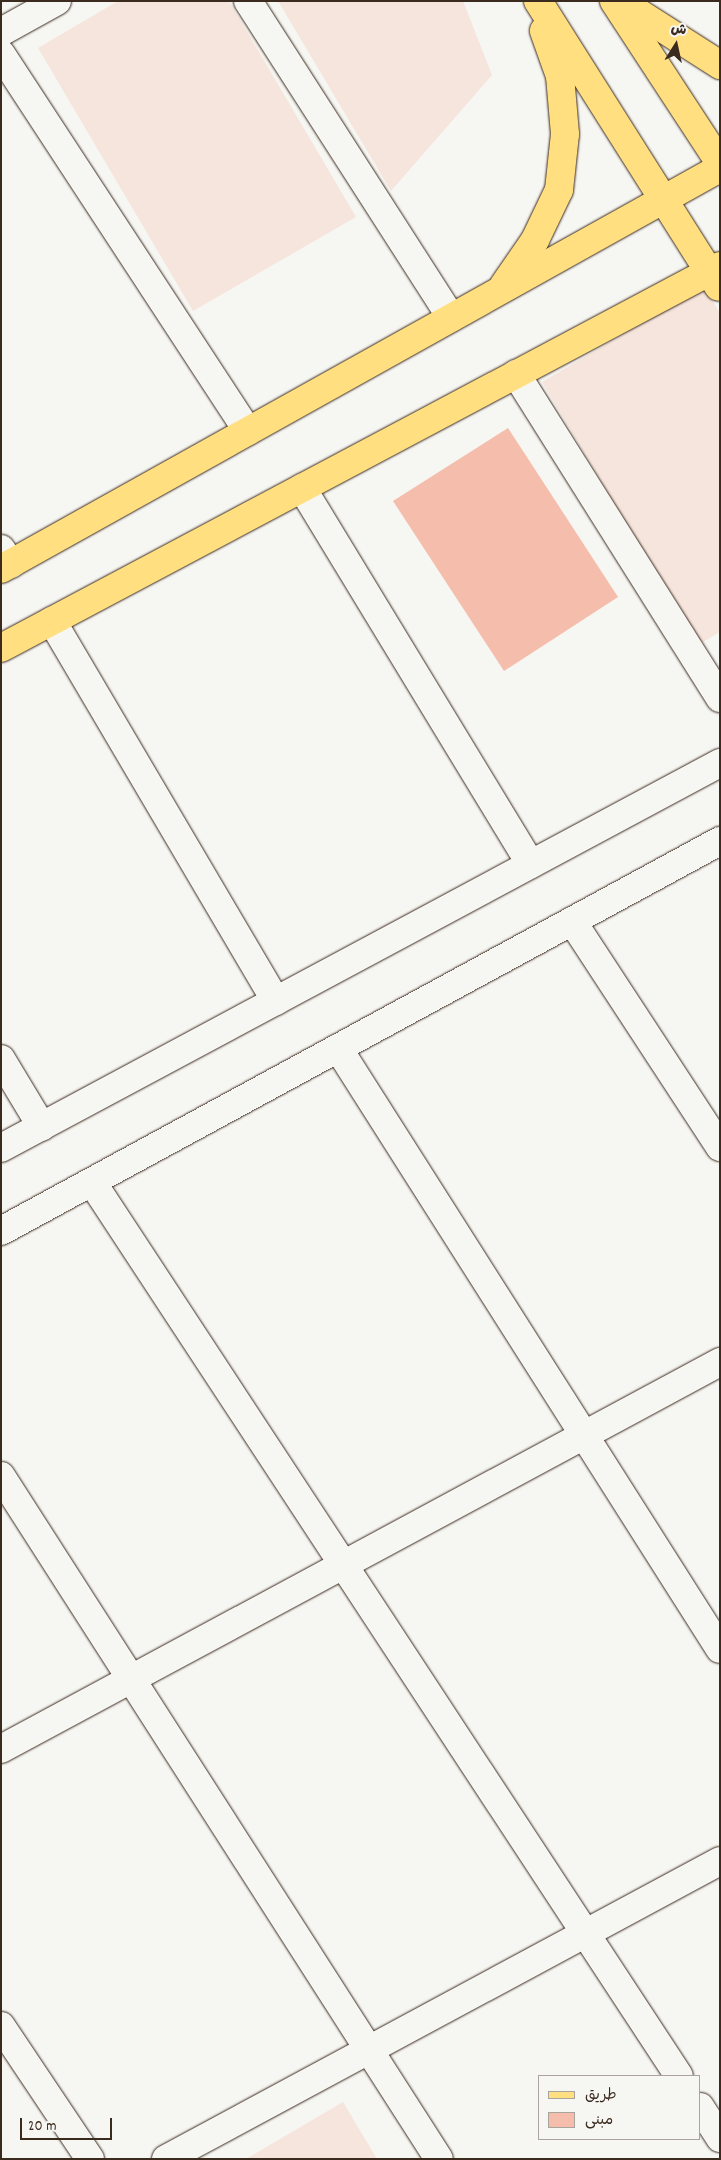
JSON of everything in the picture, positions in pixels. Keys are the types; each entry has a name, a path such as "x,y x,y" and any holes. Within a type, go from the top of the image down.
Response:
{"main road":[{"path":"501,289 535,240 559,190 565,134 560,76 534,1"},
{"path":"1,648 516,374 716,275 664,200 538,1"},
{"path":"614,1 720,163"},
{"path":"620,1 720,65"},
{"path":"4,560 248,431 720,168"}],"street":[{"path":"1,32 57,1"},
{"path":"248,1 451,317"},
{"path":"1,54 248,431"},
{"path":"516,374 720,698"},
{"path":"302,488 531,864"},
{"path":"52,621 276,1001"},
{"path":"1,1148 720,763"},
{"path":"1,1231 720,841"},
{"path":"572,921 720,1147"},
{"path":"338,1048 720,1648"},
{"path":"1,1059 42,1127"},
{"path":"92,1182 678,2075"},
{"path":"1,1749 720,1362"},
{"path":"1,1476 439,2159"},
{"path":"166,2159 720,1861"},
{"path":"1,2026 90,2159"},
{"path":"701,2109 720,2138"}],"shaded area":[{"path":"118,1 229,1 356,217 193,311 38,48"},
{"path":"278,1 463,1 492,75 391,191"},
{"path":"704,287 720,313 720,632 698,645 542,382"},
{"path":"343,2102 377,2159 246,2159"}],"building":[{"path":"508,428 618,597 504,671 393,501"}]}
